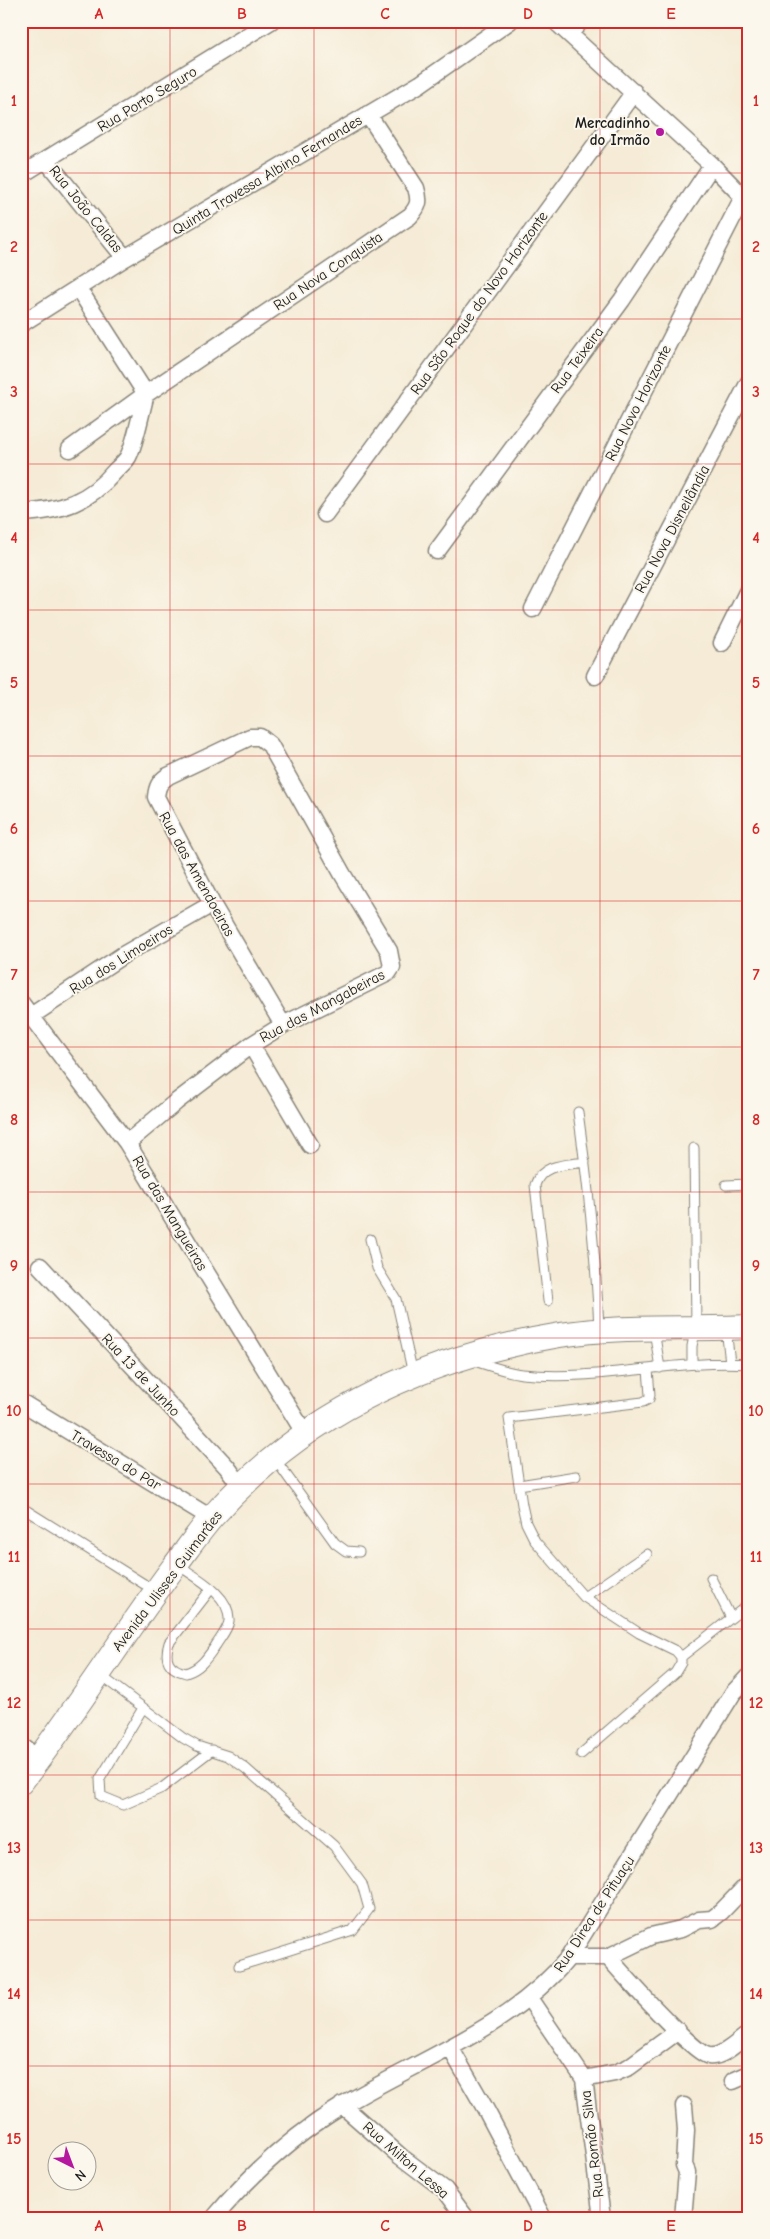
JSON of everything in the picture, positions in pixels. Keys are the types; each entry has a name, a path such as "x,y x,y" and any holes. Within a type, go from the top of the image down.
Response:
{"main road":[{"name":"Avenida Ulisses Guimarães","path":"21,1782 28,1751 99,1674 150,1588 176,1564 211,1518 242,1486 304,1434 364,1397 413,1374 462,1357 553,1336 599,1331 738,1327"}],"street":[{"name":"Rua Porto Seguro","path":"21,175 271,21"},
{"name":"Quinta Travessa Albino Fernandes","path":"21,324 125,258 420,84 510,21"},
{"path":"554,21 634,92 712,165 746,200"},
{"path":"569,34 581,21"},
{"name":"Rua São Roque do Novo Horizonte","path":"325,514 634,92"},
{"name":"Rua Nova Conquista","path":"70,449 146,394 410,216 417,209 420,200 416,188 368,114"},
{"name":"Rua João Caldas","path":"46,160 125,258"},
{"name":"Rua Teixeira","path":"438,551 622,300 712,165"},
{"name":"Rua Novo Horizonte","path":"533,610 746,200"},
{"path":"21,513 44,512 63,507 82,500 103,486 128,456 146,394 78,288"},
{"name":"Rua Nova Disneilândia","path":"595,676 749,382"},
{"path":"722,643 749,588"},
{"name":"Rua das Amendoeiras","path":"250,737 160,781 156,789 156,797 212,904 283,1025"},
{"name":"Rua das Mangabeiras","path":"127,1143 176,1102 251,1045 283,1025 388,972 393,962 389,951 343,875 270,745 260,737 250,737"},
{"name":"Rua dos Limoeiros","path":"26,1009 212,904"},
{"name":"Rua das Mangueiras","path":"26,1009 127,1143 304,1434"},
{"path":"251,1045 310,1145"},
{"name":"Rua 13 de Junho","path":"40,1266 242,1486"},
{"name":"Travessa do Par","path":"21,1402 211,1518"},
{"name":"Rua Direa de Pituaçu","path":"214,2218 258,2170 290,2141 342,2106 451,2049 529,1998 552,1978 569,1957 733,1693 749,1676"},
{"path":"569,1957 608,1957 651,1936 681,1929 699,1920 712,1918 721,1912 749,1883"},
{"path":"608,1957 678,2031 704,2055 709,2056 721,2053 749,2034"},
{"name":"Rua Romão Silva","path":"529,1998 584,2079 602,2218"},
{"path":"584,2079 616,2073 629,2067 678,2031"},
{"path":"451,2049 544,2218"},
{"path":"733,2081 749,2074"},
{"name":"Rua Milton Lessa","path":"342,2106 400,2156 445,2190 466,2218"},
{"path":"683,2218 687,2172 684,2165 686,2130 684,2106"}],"lane":[{"path":"578,1112 585,1162 598,1296 599,1331"},
{"path":"692,1363 692,1346 696,1328 694,1148"},
{"path":"548,1301 535,1185 538,1177 546,1170 585,1162"},
{"path":"726,1185 749,1184"},
{"path":"370,1239 376,1268 396,1299 413,1374"},
{"path":"730,1363 738,1327"},
{"path":"654,1330 660,1368"},
{"path":"462,1357 522,1374 571,1374 660,1368 692,1363 749,1364"},
{"path":"580,1754 675,1673 681,1663 681,1657 676,1651 638,1633 584,1597 535,1540 526,1523 509,1418 643,1402 649,1399 650,1395 648,1369"},
{"path":"274,1458 335,1543 346,1551 359,1552"},
{"path":"519,1485 576,1476"},
{"path":"21,1507 150,1588"},
{"path":"584,1597 647,1554"},
{"path":"176,1564 211,1589 219,1596 228,1612 229,1622 204,1663 186,1673 175,1671 167,1663 166,1653 170,1643 211,1589"},
{"path":"711,1578 731,1618"},
{"path":"681,1657 749,1604"},
{"path":"99,1674 183,1738 197,1746 228,1756 245,1768 334,1846 362,1884 369,1909 353,1930 238,1966"},
{"path":"143,1708 100,1779 101,1796 123,1805 162,1788 212,1750"}],"place":[{"name":"Mercadinho do Irmão","path":"660,132"}]}
